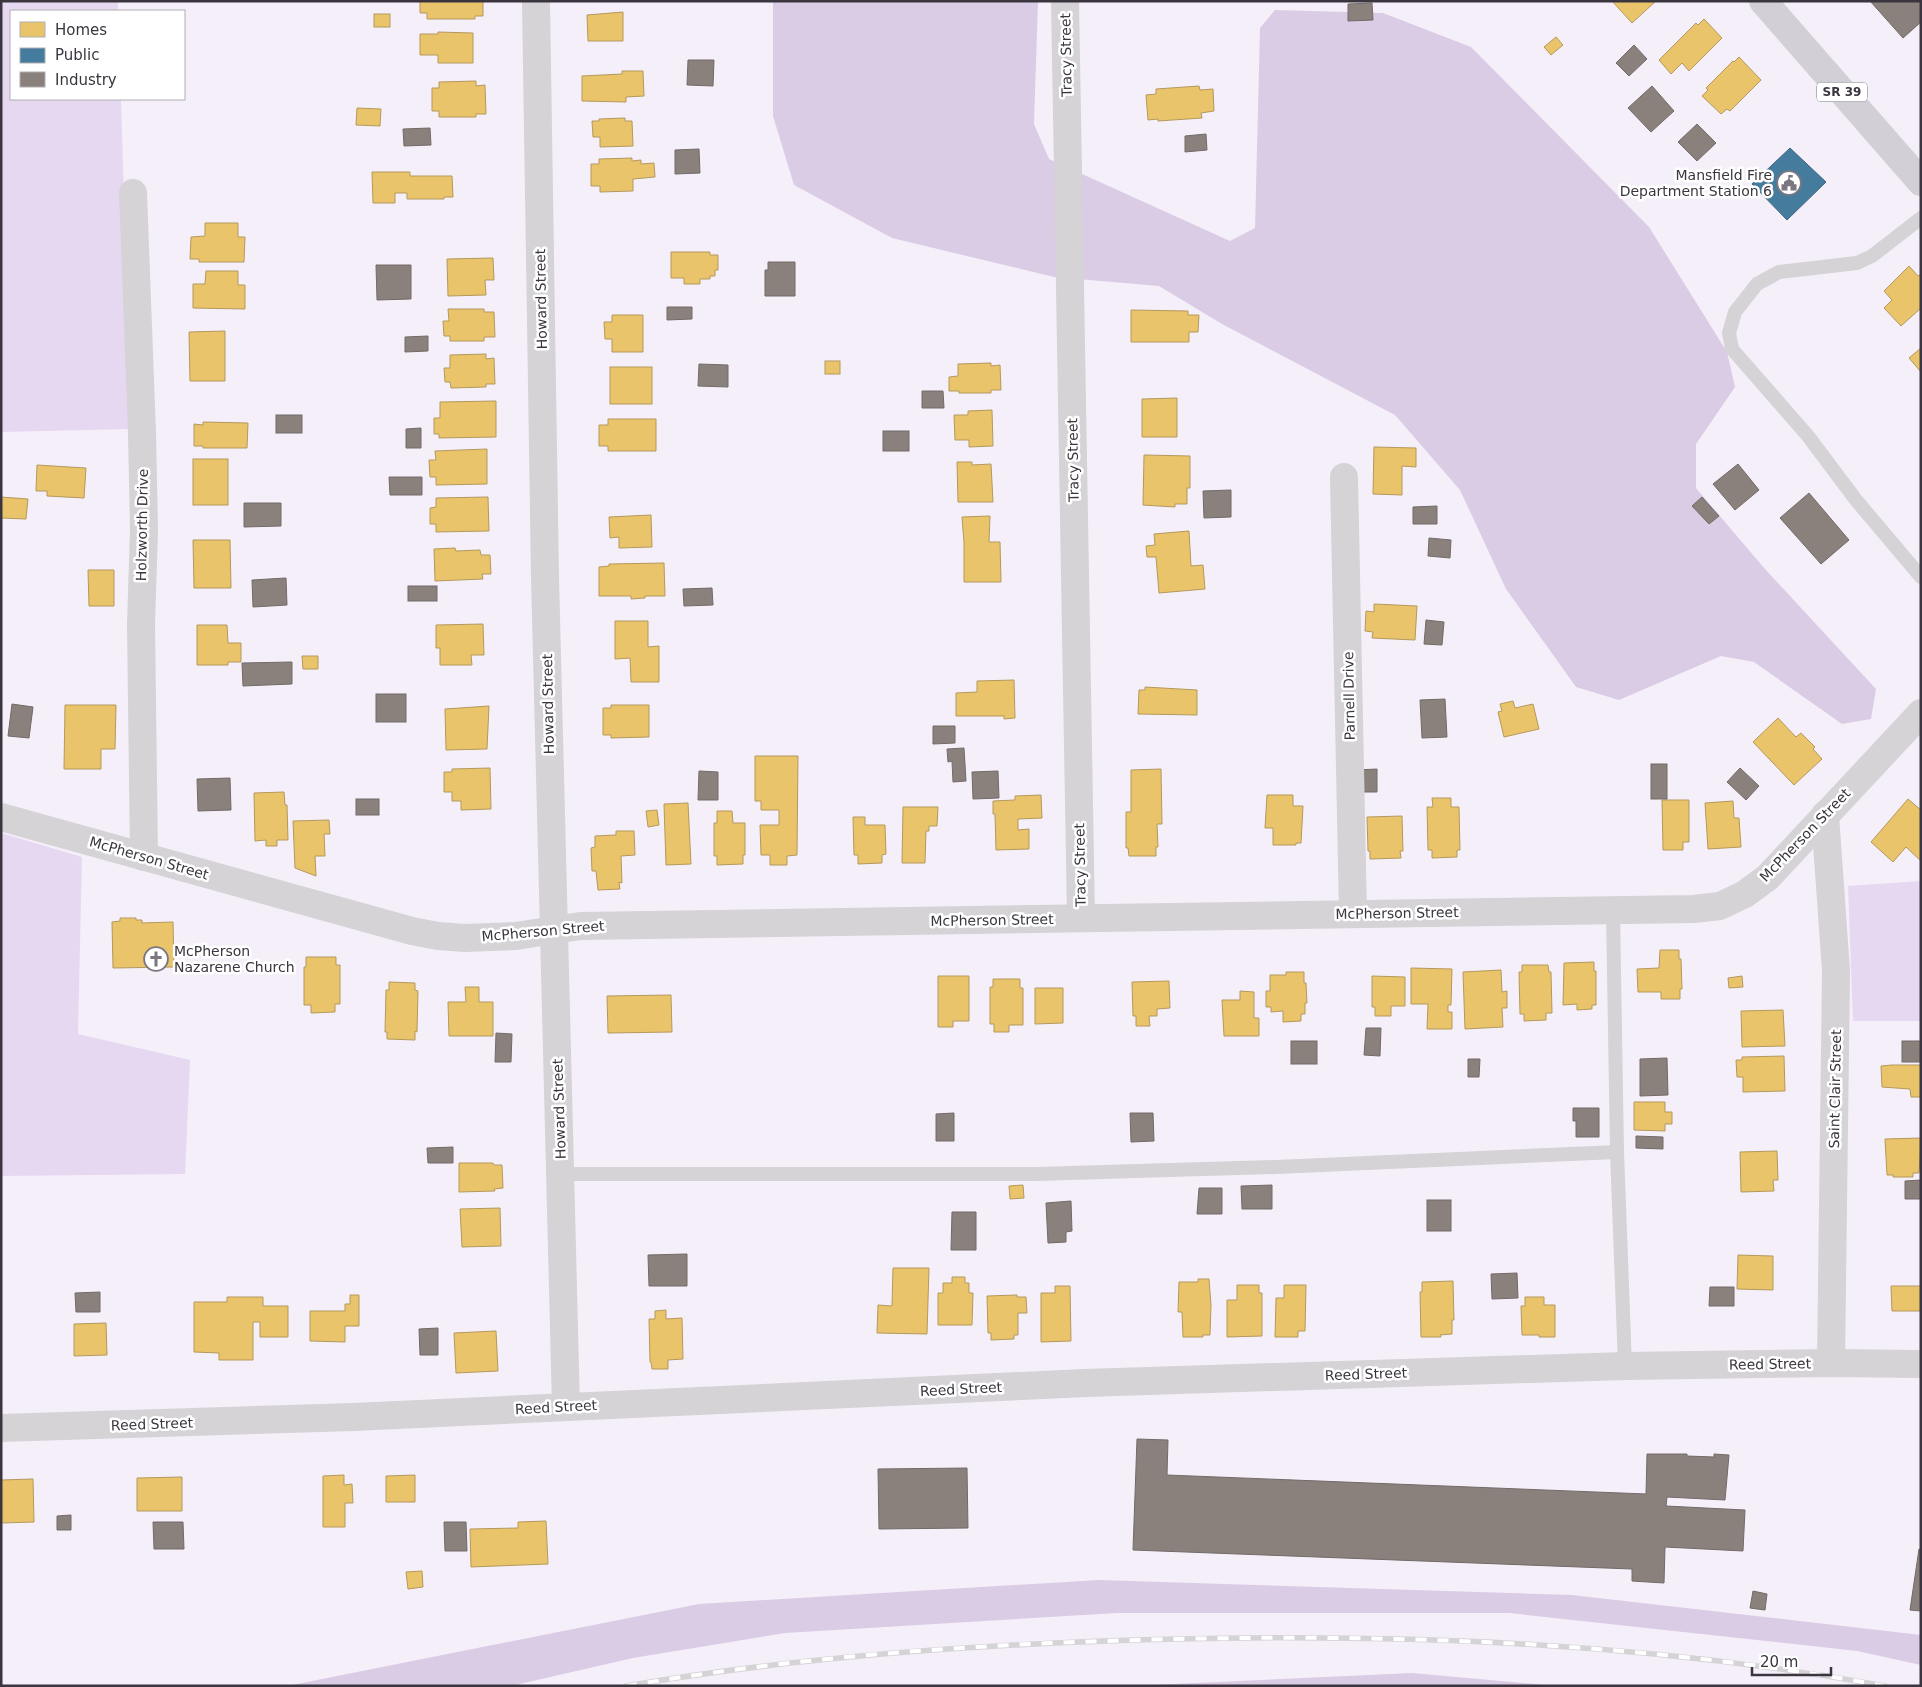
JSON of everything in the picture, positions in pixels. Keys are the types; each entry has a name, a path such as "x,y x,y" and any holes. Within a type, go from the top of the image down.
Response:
{"main road":[{"name":"SR 39","path":"1763,1 1921,182"}],"street":[{"name":"Howard Street","path":"536,1 545,577 566,1407"},
{"name":"Tracy Street","path":"1065,1 1081,918"},
{"name":"Holzworth Drive","path":"133,193 144,530 141,624 144,857"},
{"name":"Parnell Drive","path":"1344,477 1353,914"},
{"name":"McPherson Street","path":"1,817 412,931 438,936 516,936 590,926 1694,909 1720,906 1745,894 1768,877 1921,713"},
{"name":"Saint Clair Street","path":"1825,815 1836,971 1831,1363"},
{"name":"Reed Street","path":"1,1428 354,1417 1085,1383 1626,1366 1831,1363 1921,1364"}],"lane":[{"path":"1921,218 1872,256 1857,263 1779,272 1757,284 1735,312 1729,333 1732,349 1808,436 1856,500 1921,577"},
{"path":"1613,909 1617,1152 1626,1366"},
{"path":"561,1174 1036,1174 1256,1168 1617,1152"}],"shaded area":[{"path":"1,1 118,1 118,10 10,10 10,100 121,100 131,429 1,432"},
{"path":"773,1 1038,1 1034,124 1049,159 1230,241 1255,228 1260,28 1275,10 1383,13 1471,47 1649,227 1727,352 1735,387 1696,444 1696,488 1765,569 1876,689 1871,719 1842,724 1754,662 1721,656 1619,700 1576,687 1506,589 1460,490 1395,415 1222,324 1159,286 1054,277 892,238 794,185 773,116"},
{"path":"1,833 82,857 78,1034 190,1060 185,1174 1,1176"},
{"path":"1921,881 1921,1021 1853,1021 1848,886"},
{"path":"1099,1580 1572,1595 1921,1635 1921,1665 1857,1651 1509,1613 1117,1613 785,1633 633,1658 511,1686 287,1686 699,1604"},
{"path":"1412,1673 1556,1686 1129,1686"}],"building: Homes":[{"path":"420,1 483,1 483,16 475,16 475,19 427,19 427,13 420,13"},
{"path":"1612,1 1656,1 1632,23"},
{"path":"623,12 623,41 588,41 587,15"},
{"path":"374,14 390,14 390,27 374,27"},
{"path":"1704,19 1722,38 1689,71 1682,63 1671,74 1659,60 1696,23 1698,25"},
{"path":"438,32 473,33 473,63 438,63 438,55 420,55 420,34 438,34"},
{"path":"1556,37 1563,45 1551,55 1544,47"},
{"path":"1739,57 1761,80 1730,111 1727,109 1721,114 1702,96 1708,90 1706,88"},
{"path":"622,71 643,71 644,96 626,97 626,102 582,101 582,76 622,74"},
{"path":"476,81 476,86 485,85 486,114 476,114 476,117 439,117 439,111 432,111 432,88 439,88 439,82"},
{"path":"1199,86 1200,90 1213,89 1214,111 1201,113 1202,118 1148,120 1146,95 1156,94 1156,89"},
{"path":"357,108 381,109 380,126 356,125"},
{"path":"625,118 625,121 632,121 633,146 600,147 600,137 593,137 592,121"},
{"path":"632,158 632,161 641,160 641,164 654,163 655,177 633,179 633,191 600,192 600,186 591,186 591,164 599,164 599,159"},
{"path":"372,172 410,172 410,176 452,176 453,197 444,197 444,199 407,199 407,193 395,193 395,203 373,203"},
{"path":"205,223 238,223 238,237 245,237 244,262 199,262 199,259 190,259 191,237 205,236"},
{"path":"671,252 710,252 710,255 718,255 718,270 715,270 715,276 710,276 710,279 700,279 700,284 684,284 684,278 671,278"},
{"path":"493,258 494,280 485,280 486,295 448,296 447,259"},
{"path":"1909,266 1918,276 1921,274 1921,308 1901,326 1884,308 1892,300 1884,291"},
{"path":"206,271 238,271 238,285 245,285 245,309 193,308 193,284 205,284"},
{"path":"448,309 484,309 484,312 494,312 495,337 484,337 484,341 450,341 450,336 444,336 443,321 449,321"},
{"path":"1131,310 1188,311 1188,315 1199,315 1198,332 1189,332 1189,342 1131,342"},
{"path":"612,315 643,315 643,352 612,352 612,339 605,339 604,322 612,322"},
{"path":"225,331 225,381 190,381 189,332"},
{"path":"1921,348 1921,372 1909,358"},
{"path":"486,354 486,359 494,358 495,384 486,384 486,387 451,388 450,382 445,382 444,368 450,368 450,355"},
{"path":"825,361 840,361 840,374 825,374"},
{"path":"991,363 991,366 1000,365 1001,390 991,390 991,393 959,393 959,391 949,391 949,377 958,376 958,364"},
{"path":"610,367 652,367 652,404 610,404"},
{"path":"1177,398 1177,437 1142,437 1142,399"},
{"path":"496,401 496,437 439,438 439,434 434,434 434,418 440,418 440,402"},
{"path":"992,410 993,446 969,447 969,440 955,440 954,415 968,415 968,411"},
{"path":"608,419 656,419 656,451 608,451 608,446 599,446 599,425 608,425"},
{"path":"203,422 248,423 247,448 203,448 203,446 194,446 194,424 203,425"},
{"path":"1374,447 1416,448 1416,467 1402,466 1402,495 1373,494"},
{"path":"487,449 487,484 436,485 436,477 430,477 429,460 436,460 435,451"},
{"path":"1144,455 1190,456 1190,488 1187,488 1187,504 1175,504 1175,507 1143,505"},
{"path":"193,459 228,459 228,505 193,505"},
{"path":"957,462 972,462 972,465 991,464 993,502 958,502"},
{"path":"37,465 86,468 84,498 47,496 47,491 36,491"},
{"path":"1,497 28,499 26,519 1,518"},
{"path":"488,497 489,531 436,532 436,524 430,524 430,508 436,507 436,498"},
{"path":"651,515 652,547 619,548 619,537 610,538 609,517"},
{"path":"990,516 989,542 1000,542 1001,582 964,582 962,517"},
{"path":"1189,531 1191,566 1203,565 1205,589 1159,593 1156,557 1147,557 1146,546 1155,545 1154,534"},
{"path":"193,540 230,540 231,588 194,588"},
{"path":"455,548 456,551 480,550 481,555 490,555 491,574 482,574 483,579 435,581 434,549"},
{"path":"664,563 665,596 645,596 645,598 631,599 631,596 599,596 599,567 609,566 609,564"},
{"path":"88,570 114,570 114,606 89,606"},
{"path":"1374,604 1417,606 1415,640 1372,638 1373,632 1365,631 1366,611 1374,612"},
{"path":"615,621 648,621 648,647 659,646 659,682 631,682 630,658 615,659"},
{"path":"483,624 484,655 471,655 472,665 440,665 440,648 436,648 436,625"},
{"path":"197,625 227,625 228,643 241,643 241,662 228,662 228,665 197,665"},
{"path":"302,656 318,656 318,669 303,669"},
{"path":"1014,680 1015,718 1004,719 1004,716 956,716 956,693 977,692 977,681"},
{"path":"1145,687 1197,690 1197,715 1138,714 1139,690 1145,690"},
{"path":"1513,701 1515,708 1533,704 1539,729 1504,737 1498,712 1502,711 1500,704"},
{"path":"65,705 116,705 115,749 101,749 101,769 64,769"},
{"path":"611,705 649,705 649,737 611,738 611,735 603,735 603,708 611,708"},
{"path":"489,706 487,749 446,750 445,709"},
{"path":"1778,718 1796,737 1801,733 1815,747 1813,749 1822,759 1794,785 1753,742"},
{"path":"755,756 798,756 797,855 787,856 787,865 770,865 770,855 761,855 760,825 779,825 779,810 761,810 761,801 755,801"},
{"path":"490,768 491,809 461,810 461,801 452,801 452,792 444,792 444,772 452,772 452,769"},
{"path":"1161,769 1162,824 1157,824 1158,847 1156,847 1156,856 1129,856 1128,848 1126,848 1126,812 1131,812 1131,770"},
{"path":"284,792 285,805 287,805 288,840 277,840 277,846 266,846 266,840 255,841 254,793"},
{"path":"1041,795 1042,818 1018,819 1018,830 1029,829 1029,849 996,850 993,801 1015,800 1015,796"},
{"path":"1267,795 1293,795 1293,806 1303,806 1301,843 1296,843 1296,845 1273,845 1273,828 1265,828"},
{"path":"1432,798 1451,798 1451,807 1459,807 1460,850 1457,850 1457,857 1432,858 1432,850 1428,850 1427,807 1433,807"},
{"path":"1908,799 1921,810 1921,861 1906,847 1893,862 1871,842"},
{"path":"1662,800 1689,800 1689,842 1683,842 1683,850 1663,850"},
{"path":"1733,801 1734,818 1739,818 1741,847 1708,849 1705,803"},
{"path":"688,803 691,864 666,865 664,804"},
{"path":"903,807 938,807 937,826 929,826 929,831 926,831 925,863 902,863"},
{"path":"657,810 659,825 648,827 646,811"},
{"path":"717,811 732,811 733,823 745,823 745,855 743,855 743,864 717,865 717,856 714,856 714,823 717,823"},
{"path":"1402,816 1403,851 1400,851 1401,858 1370,859 1367,817"},
{"path":"853,817 865,817 865,825 885,825 886,854 882,855 882,863 858,864 858,855 854,855"},
{"path":"329,820 330,834 324,834 325,856 315,856 316,876 295,868 293,821"},
{"path":"616,831 634,831 635,855 621,856 622,883 619,882 620,889 598,890 596,871 592,871 591,848 595,847 595,836 616,835"},
{"path":"120,918 136,918 136,920 142,920 142,923 173,922 174,967 113,968 112,922 120,921"},
{"path":"1660,950 1679,950 1682,989 1680,989 1680,999 1661,999 1661,992 1638,992 1637,969 1659,968"},
{"path":"306,957 336,957 336,965 340,965 340,1004 335,1004 335,1012 311,1013 311,1005 304,1005 304,967 306,967"},
{"path":"1594,962 1594,971 1596,971 1596,1005 1592,1005 1592,1009 1577,1010 1577,1004 1563,1005 1564,963"},
{"path":"1522,965 1548,965 1549,972 1551,972 1552,1013 1546,1013 1546,1020 1524,1021 1524,1014 1520,1014 1519,972 1522,972"},
{"path":"1411,968 1452,969 1451,1005 1448,1005 1448,1012 1452,1012 1452,1029 1427,1029 1428,1004 1411,1004"},
{"path":"1501,970 1502,992 1507,991 1507,1008 1502,1008 1503,1027 1465,1029 1463,972"},
{"path":"1286,972 1304,972 1307,1003 1305,1003 1305,1014 1301,1014 1301,1021 1283,1022 1283,1011 1271,1012 1271,1007 1266,1007 1266,991 1270,991 1270,975 1286,975"},
{"path":"938,976 969,976 969,1021 953,1021 953,1027 938,1027"},
{"path":"1372,976 1405,977 1405,1006 1391,1006 1391,1016 1375,1016 1375,1007 1372,1007"},
{"path":"1742,976 1743,987 1729,988 1728,978"},
{"path":"993,979 1020,979 1020,988 1023,988 1023,1025 1009,1025 1009,1032 994,1032 994,1024 990,1024 990,987 993,987"},
{"path":"1169,981 1170,1008 1157,1009 1157,1016 1149,1016 1150,1026 1136,1026 1136,1016 1133,1016 1132,982"},
{"path":"389,982 415,983 415,990 418,991 417,1032 415,1031 415,1040 387,1039 387,1032 385,1032 386,990 389,990"},
{"path":"465,987 479,987 479,1002 493,1002 493,1036 449,1036 448,1002 466,1002"},
{"path":"1035,988 1063,988 1063,1023 1035,1024"},
{"path":"1240,991 1254,992 1254,1018 1259,1018 1259,1036 1224,1036 1222,1000 1240,1000"},
{"path":"671,995 672,1032 608,1033 607,996"},
{"path":"1783,1010 1785,1046 1742,1047 1741,1011"},
{"path":"1784,1056 1785,1091 1743,1092 1743,1077 1737,1077 1736,1060 1742,1060 1742,1057"},
{"path":"1921,1065 1921,1097 1911,1097 1910,1089 1882,1087 1881,1066"},
{"path":"1634,1102 1665,1102 1665,1112 1672,1112 1672,1124 1665,1124 1665,1131 1634,1130"},
{"path":"1921,1138 1919,1173 1913,1173 1913,1177 1893,1177 1893,1175 1887,1175 1885,1139"},
{"path":"1777,1151 1778,1180 1773,1180 1774,1191 1741,1192 1740,1152"},
{"path":"459,1163 493,1163 494,1165 502,1165 503,1188 494,1189 495,1191 459,1192"},
{"path":"1023,1185 1024,1198 1010,1199 1009,1186"},
{"path":"500,1208 501,1246 462,1247 460,1209"},
{"path":"1738,1255 1773,1256 1773,1290 1737,1289"},
{"path":"893,1268 929,1268 927,1334 877,1333 878,1305 892,1306"},
{"path":"952,1277 965,1277 965,1283 969,1283 969,1293 973,1293 972,1325 938,1325 938,1293 943,1293 943,1283 952,1283"},
{"path":"1198,1279 1209,1279 1211,1305 1210,1335 1183,1337 1182,1312 1178,1312 1179,1282 1198,1282"},
{"path":"1453,1281 1454,1320 1452,1320 1452,1334 1440,1335 1441,1337 1421,1337 1420,1292 1422,1292 1422,1282"},
{"path":"1237,1285 1259,1285 1259,1293 1262,1293 1262,1336 1227,1337 1227,1300 1237,1300"},
{"path":"1284,1285 1306,1285 1305,1331 1298,1331 1298,1337 1275,1337 1276,1298 1284,1298"},
{"path":"1055,1286 1070,1286 1071,1341 1041,1342 1041,1293 1055,1293"},
{"path":"1891,1286 1921,1286 1921,1311 1892,1311"},
{"path":"350,1295 359,1295 359,1326 345,1326 345,1342 310,1341 310,1311 345,1311 345,1304 350,1304"},
{"path":"1017,1295 1017,1297 1026,1297 1027,1313 1018,1313 1018,1335 1014,1335 1014,1339 991,1340 991,1333 988,1333 987,1296"},
{"path":"227,1297 263,1297 263,1306 288,1306 288,1337 260,1337 260,1322 253,1322 253,1360 219,1360 219,1353 194,1352 194,1302 227,1302"},
{"path":"1525,1297 1544,1297 1544,1305 1555,1305 1555,1337 1522,1335 1521,1306 1525,1306"},
{"path":"666,1310 666,1319 682,1318 683,1359 668,1360 668,1369 652,1369 650,1362 649,1319 655,1319 655,1311"},
{"path":"106,1323 107,1355 74,1356 74,1324"},
{"path":"496,1331 498,1371 456,1373 454,1333"},
{"path":"344,1475 344,1485 352,1484 353,1503 345,1503 345,1527 323,1527 323,1476"},
{"path":"415,1475 415,1502 386,1502 386,1476"},
{"path":"182,1477 182,1511 137,1511 137,1478"},
{"path":"33,1479 34,1522 1,1523 1,1480"},
{"path":"546,1521 548,1564 471,1567 470,1529 518,1528 518,1522"},
{"path":"422,1571 423,1587 408,1589 406,1572"}],"building: Public":[{"name":"Mansfield Fire Department Station 6","path":"1790,148 1826,182 1787,220 1752,184"}],"building: Industry":[{"path":"1870,1 1921,1 1921,22 1903,38"},
{"path":"1372,3 1373,20 1348,21 1348,4"},
{"path":"1634,45 1647,59 1629,76 1616,63"},
{"path":"688,60 714,60 713,86 687,85"},
{"path":"1652,86 1674,111 1651,132 1628,108"},
{"path":"1697,124 1716,143 1697,161 1678,142"},
{"path":"430,128 431,145 404,146 403,129"},
{"path":"1206,134 1207,150 1185,152 1185,136"},
{"path":"699,149 700,173 675,174 675,150"},
{"path":"768,262 795,262 795,296 765,296 765,270 768,270"},
{"path":"376,265 411,265 411,299 377,300"},
{"path":"667,307 692,307 692,319 667,320"},
{"path":"428,336 428,351 405,352 405,337"},
{"path":"699,364 728,365 728,387 698,386"},
{"path":"922,391 943,391 944,408 922,408"},
{"path":"276,415 302,415 302,433 276,433"},
{"path":"421,428 421,448 406,448 406,429"},
{"path":"883,431 909,431 909,451 883,451"},
{"path":"1738,464 1759,490 1735,510 1713,484"},
{"path":"389,477 422,477 422,495 390,495"},
{"path":"1231,490 1231,517 1204,518 1203,491"},
{"path":"1809,493 1849,540 1821,564 1780,518"},
{"path":"1702,497 1719,516 1709,524 1692,506"},
{"path":"244,503 281,503 281,526 244,527"},
{"path":"1437,506 1437,524 1413,524 1413,507"},
{"path":"1429,538 1451,540 1450,558 1428,556"},
{"path":"286,578 287,605 253,607 252,580"},
{"path":"408,586 437,586 437,601 408,601"},
{"path":"712,588 713,605 684,606 683,589"},
{"path":"1426,620 1444,622 1442,645 1424,644"},
{"path":"292,662 292,684 243,686 242,663"},
{"path":"376,694 406,694 406,722 376,722"},
{"path":"1445,699 1447,737 1422,738 1420,700"},
{"path":"12,704 33,707 29,738 8,736"},
{"path":"933,726 955,726 955,743 933,744"},
{"path":"964,748 966,781 953,782 952,761 948,762 947,749"},
{"path":"1651,764 1667,764 1667,799 1651,799"},
{"path":"1740,768 1759,786 1746,800 1727,782"},
{"path":"1377,769 1377,792 1357,792 1356,770"},
{"path":"699,771 718,772 718,800 698,800"},
{"path":"998,771 999,798 973,799 972,772"},
{"path":"230,778 231,810 198,811 197,779"},
{"path":"356,799 379,799 379,815 356,815"},
{"path":"1366,1028 1381,1028 1380,1056 1364,1055"},
{"path":"496,1033 512,1034 511,1062 495,1062"},
{"path":"1291,1041 1317,1041 1317,1064 1291,1064"},
{"path":"1902,1041 1921,1041 1921,1062 1902,1062"},
{"path":"1667,1058 1668,1095 1640,1096 1640,1059"},
{"path":"1468,1059 1480,1059 1479,1077 1468,1077"},
{"path":"1573,1108 1599,1108 1599,1137 1576,1137 1576,1121 1573,1121"},
{"path":"954,1113 954,1141 936,1141 936,1114"},
{"path":"1130,1113 1153,1113 1154,1141 1131,1142"},
{"path":"1636,1136 1663,1137 1663,1149 1636,1148"},
{"path":"453,1147 453,1163 428,1163 427,1148"},
{"path":"1921,1180 1921,1199 1905,1199 1905,1181"},
{"path":"1272,1185 1272,1209 1242,1209 1241,1186"},
{"path":"1199,1188 1222,1188 1222,1214 1197,1214"},
{"path":"1427,1200 1451,1200 1451,1231 1427,1231"},
{"path":"1071,1201 1072,1231 1066,1232 1066,1242 1048,1243 1046,1203"},
{"path":"952,1212 976,1212 976,1250 951,1250"},
{"path":"687,1254 687,1286 649,1286 648,1255"},
{"path":"1517,1273 1518,1298 1492,1299 1491,1274"},
{"path":"1710,1287 1734,1287 1734,1306 1709,1306"},
{"path":"100,1292 100,1312 76,1312 75,1293"},
{"path":"438,1328 438,1355 420,1355 419,1329"},
{"path":"1137,1439 1168,1440 1167,1475 1646,1494 1647,1454 1687,1454 1687,1456 1714,1457 1714,1454 1729,1455 1725,1500 1667,1497 1666,1506 1745,1510 1743,1551 1665,1547 1664,1583 1632,1581 1632,1569 1133,1550"},
{"path":"967,1468 968,1528 879,1529 878,1469"},
{"path":"71,1515 71,1530 57,1530 57,1516"},
{"path":"153,1522 183,1522 184,1549 154,1549"},
{"path":"444,1522 466,1522 467,1551 445,1551"},
{"path":"1919,1549 1921,1550 1921,1611 1910,1610"},
{"path":"1753,1591 1767,1594 1765,1610 1750,1608"}],"railway":[{"path":"626,1686 763,1666 900,1652 1107,1641 1265,1638 1354,1638 1532,1644 1709,1660 1797,1671 1885,1686"}],"place":[{"name":"Mansfield Fire Department Station 6","path":"1789,183"},
{"name":"McPherson Nazarene Church","path":"156,959"}]}
